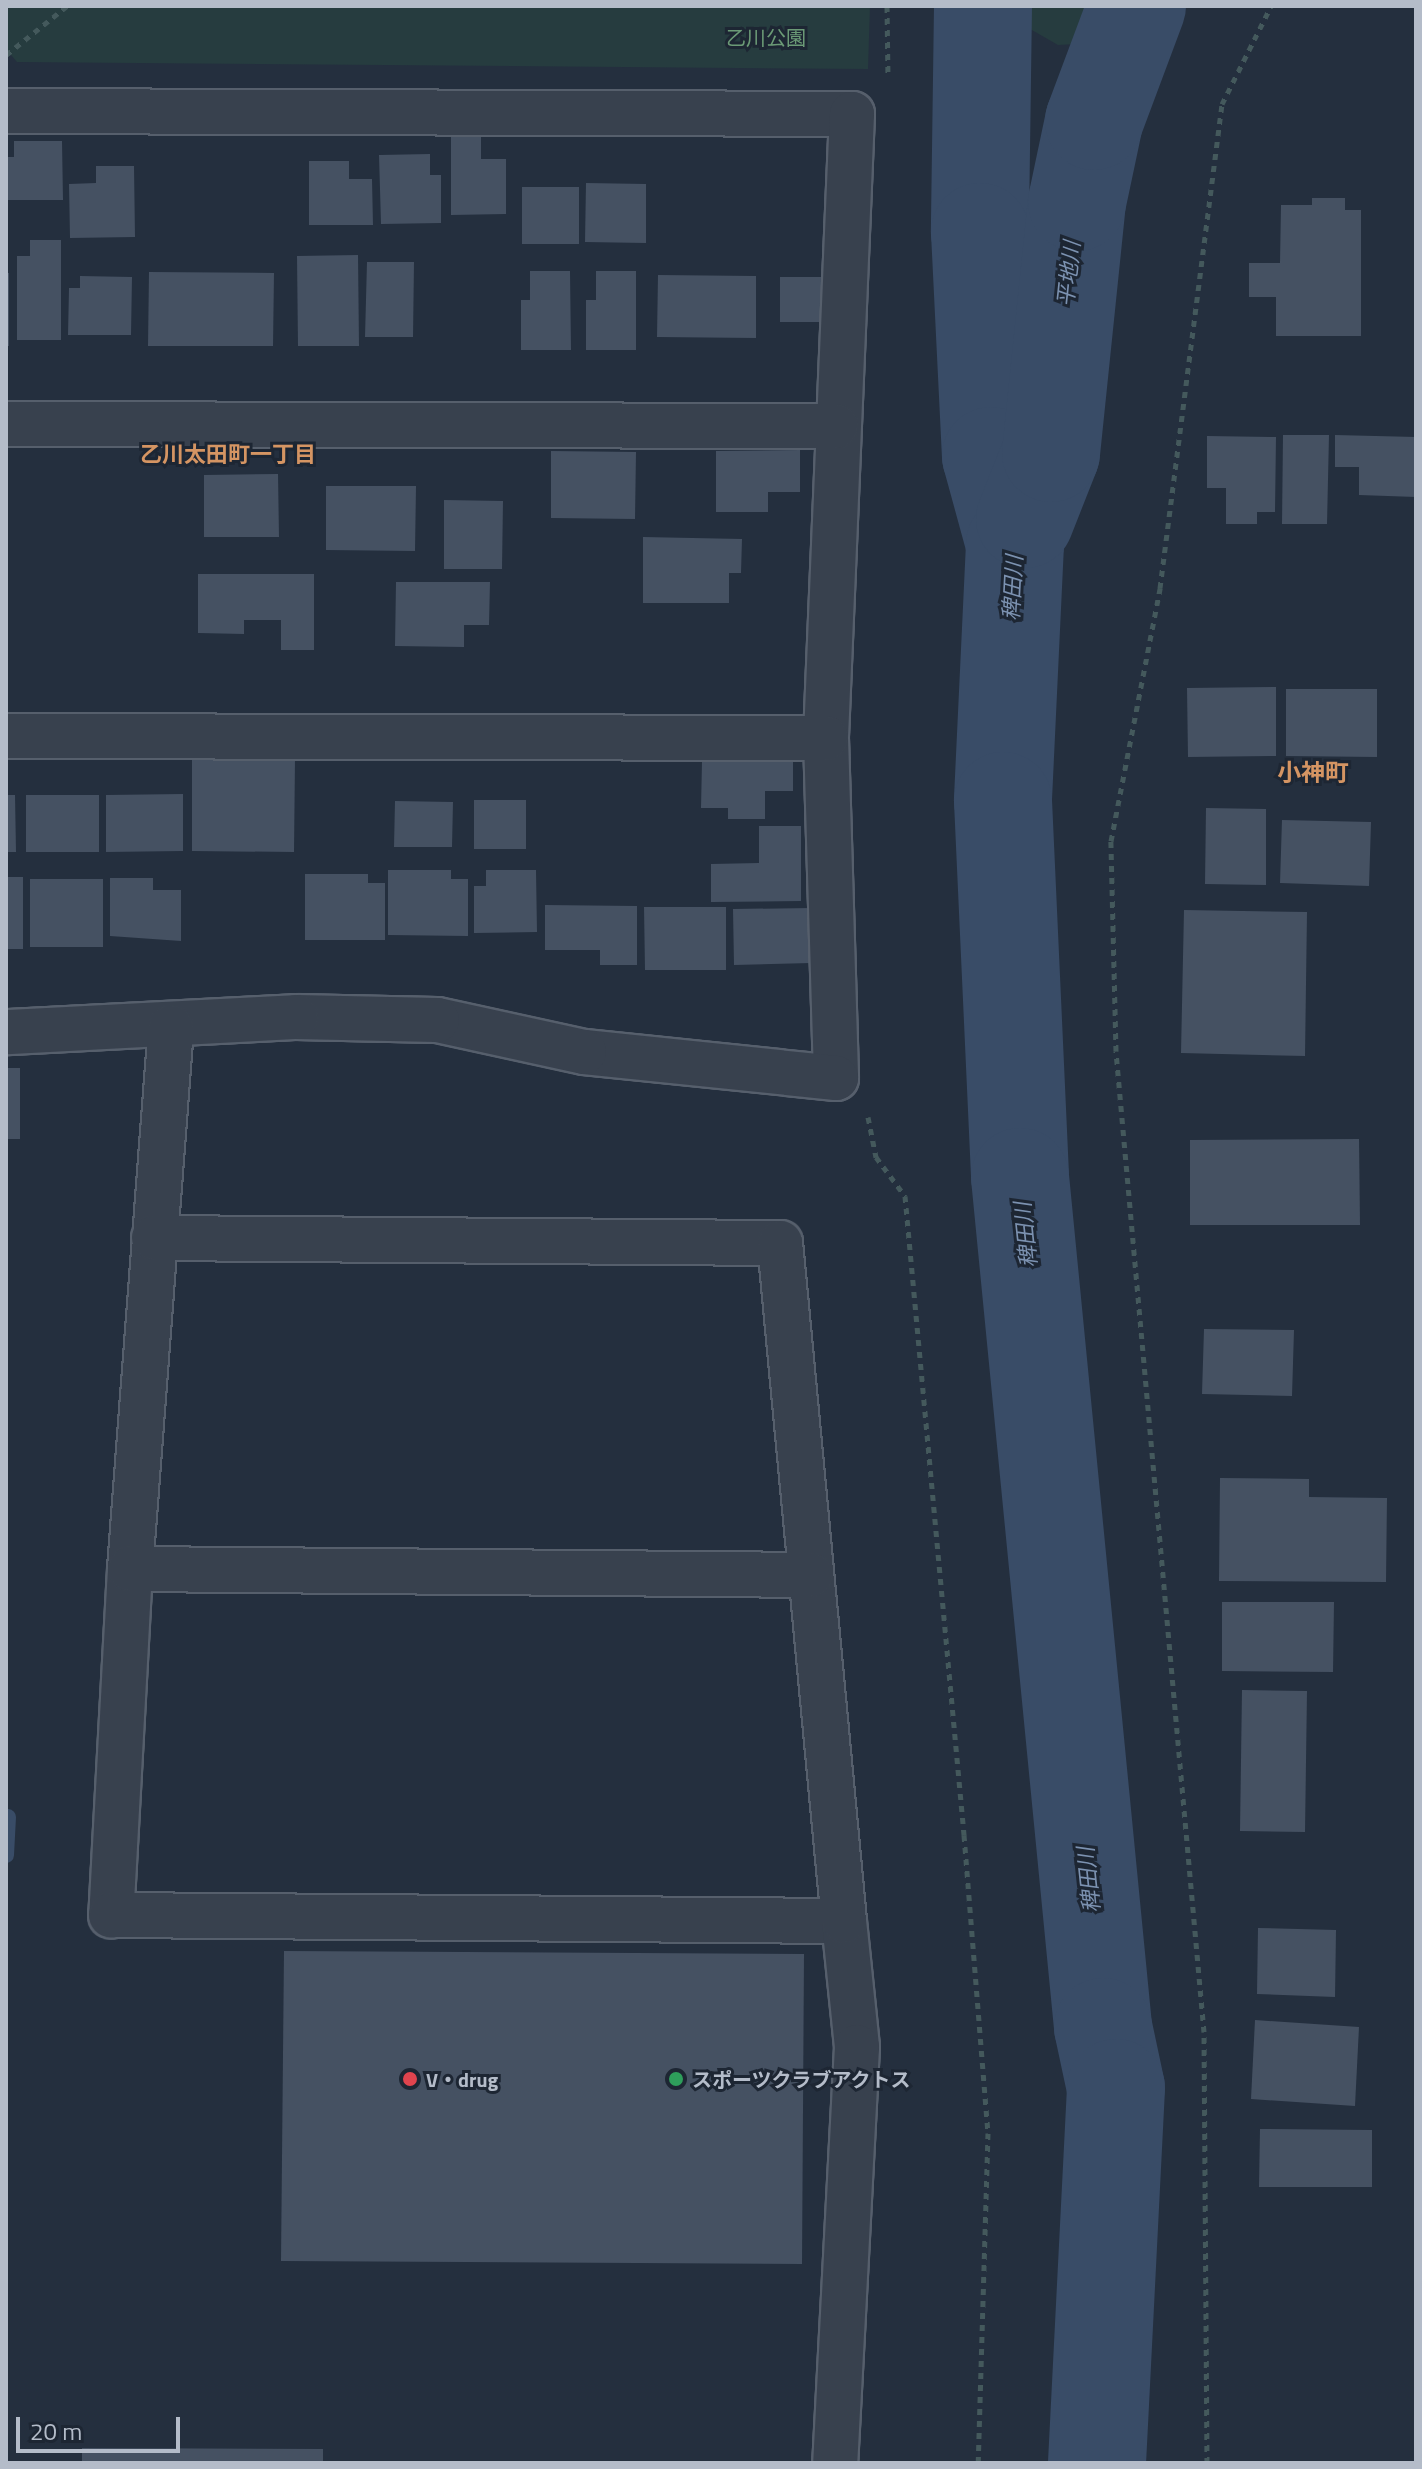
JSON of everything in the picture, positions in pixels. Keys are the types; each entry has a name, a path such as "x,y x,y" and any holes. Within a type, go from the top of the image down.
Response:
{"street":[{"path":"6,111 852,114 836,426 826,738 836,1078 584,1052 437,1020 296,1017 171,1027 6,1032"},
{"path":"6,424 836,426"},
{"path":"6,736 826,738"},
{"path":"171,1027 130,1569 111,1915 844,1921"},
{"path":"154,1238 780,1243 857,2047 835,2463"},
{"path":"130,1569 811,1575"}],"path":[{"path":"6,55 67,6"},
{"path":"887,6 888,78"},
{"path":"1207,2463 1204,2032 1116,1051 1111,841 1160,588 1222,104 1271,6"},
{"path":"836,1078 865,1102 876,1157 905,1196 907,1211 988,2133 978,2463"}],"green space":[{"name":"乙川公園","path":"6,6 870,6 868,69 17,62 6,49"},
{"path":"1018,6 1112,6 1095,43 1058,45 1018,22"}],"building":[{"path":"451,136 481,136 481,159 506,159 506,214 451,215"},
{"path":"14,141 62,141 63,200 6,200 6,157 14,157"},
{"path":"430,154 430,175 441,175 441,223 381,224 379,155"},
{"path":"309,161 349,161 349,179 372,179 373,225 309,225"},
{"path":"96,166 134,166 135,237 70,238 69,184 96,183"},
{"path":"586,183 646,184 646,243 585,242"},
{"path":"522,187 579,187 579,244 522,244"},
{"path":"1312,198 1345,198 1345,210 1361,210 1361,336 1276,336 1276,297 1249,297 1249,263 1280,263 1281,205 1312,205"},
{"path":"30,240 61,240 61,340 17,340 17,256 30,256"},
{"path":"358,255 359,346 298,346 297,256"},
{"path":"367,262 414,262 413,337 365,337"},
{"path":"530,271 570,271 571,350 521,350 521,300 530,300"},
{"path":"596,271 636,271 636,350 586,350 586,300 596,300"},
{"path":"149,272 274,273 273,346 148,346"},
{"path":"6,273 9,273 9,346 6,346"},
{"path":"658,275 756,276 756,338 657,337"},
{"path":"80,276 132,277 131,335 68,335 69,288 80,288"},
{"path":"780,277 822,277 822,322 780,322"},
{"path":"1283,435 1329,435 1327,524 1282,524"},
{"path":"1335,435 1416,437 1416,497 1359,495 1359,467 1335,467"},
{"path":"1207,436 1276,437 1275,512 1257,512 1257,524 1226,524 1226,488 1207,488"},
{"path":"800,450 800,492 768,492 768,512 716,512 716,451"},
{"path":"551,451 636,452 635,519 551,518"},
{"path":"278,474 279,537 204,537 204,475"},
{"path":"326,486 416,486 415,551 326,550"},
{"path":"444,500 503,501 502,569 444,569"},
{"path":"643,537 742,539 741,573 729,573 729,603 643,603"},
{"path":"198,574 314,574 314,650 281,650 281,620 244,620 244,634 198,633"},
{"path":"396,582 490,582 489,625 464,625 464,647 395,646"},
{"path":"1276,687 1276,756 1188,757 1187,688"},
{"path":"1286,689 1377,689 1377,757 1286,756"},
{"path":"192,759 295,759 294,852 192,851"},
{"path":"702,761 793,762 793,791 765,791 765,819 728,819 728,808 701,808"},
{"path":"183,794 183,851 106,852 106,795"},
{"path":"6,795 15,795 16,852 6,852"},
{"path":"26,795 99,795 99,852 26,852"},
{"path":"474,800 526,800 526,849 474,849"},
{"path":"395,801 453,802 452,847 394,847"},
{"path":"1206,808 1266,809 1266,885 1205,884"},
{"path":"1282,820 1371,822 1369,886 1280,883"},
{"path":"759,826 801,826 801,901 711,902 711,864 759,863"},
{"path":"388,870 451,870 451,879 468,879 468,936 388,935"},
{"path":"486,870 536,870 537,932 474,933 474,886 486,886"},
{"path":"305,874 368,874 368,883 385,883 385,940 305,940"},
{"path":"6,877 23,877 23,949 6,949"},
{"path":"110,878 153,878 153,890 181,890 181,941 110,936"},
{"path":"30,879 103,879 103,947 30,947"},
{"path":"545,905 637,906 637,965 600,965 600,950 545,950"},
{"path":"644,907 726,907 726,970 645,970"},
{"path":"811,908 811,963 734,965 733,909"},
{"path":"1184,910 1307,912 1305,1056 1181,1053"},
{"path":"6,1068 20,1068 20,1139 6,1139"},
{"path":"1359,1139 1360,1225 1190,1225 1190,1140"},
{"path":"1204,1329 1294,1330 1292,1396 1202,1394"},
{"path":"1220,1478 1309,1479 1309,1497 1387,1498 1386,1582 1219,1581"},
{"path":"1222,1602 1334,1602 1333,1672 1222,1671"},
{"path":"1242,1690 1307,1691 1305,1832 1240,1831"},
{"path":"1258,1928 1336,1930 1335,1997 1257,1994"},
{"path":"284,1951 804,1954 802,2264 281,2261"},
{"path":"1255,2020 1359,2027 1355,2106 1251,2099"},
{"path":"1260,2129 1372,2130 1372,2187 1259,2187"},
{"path":"82,2448 323,2449 323,2463 82,2463"}],"waterway":[{"name":"稗田川","path":"983,6 980,232 991,456 1015,544 1003,801 1020,1177 1103,2027 1116,2088 1097,2463"},
{"name":"平地川","path":"1025,519 1051,453 1077,202 1094,121 1137,6"},
{"path":"6,1855 8,1817"}],"place":[{"name":"V・drug","path":"410,2079"},
{"name":"スポーツクラブアクトス","path":"676,2079"}],"district":[{"name":"乙川太田町一丁目","path":"228,455"},
{"name":"小神町","path":"1313,773"}]}
